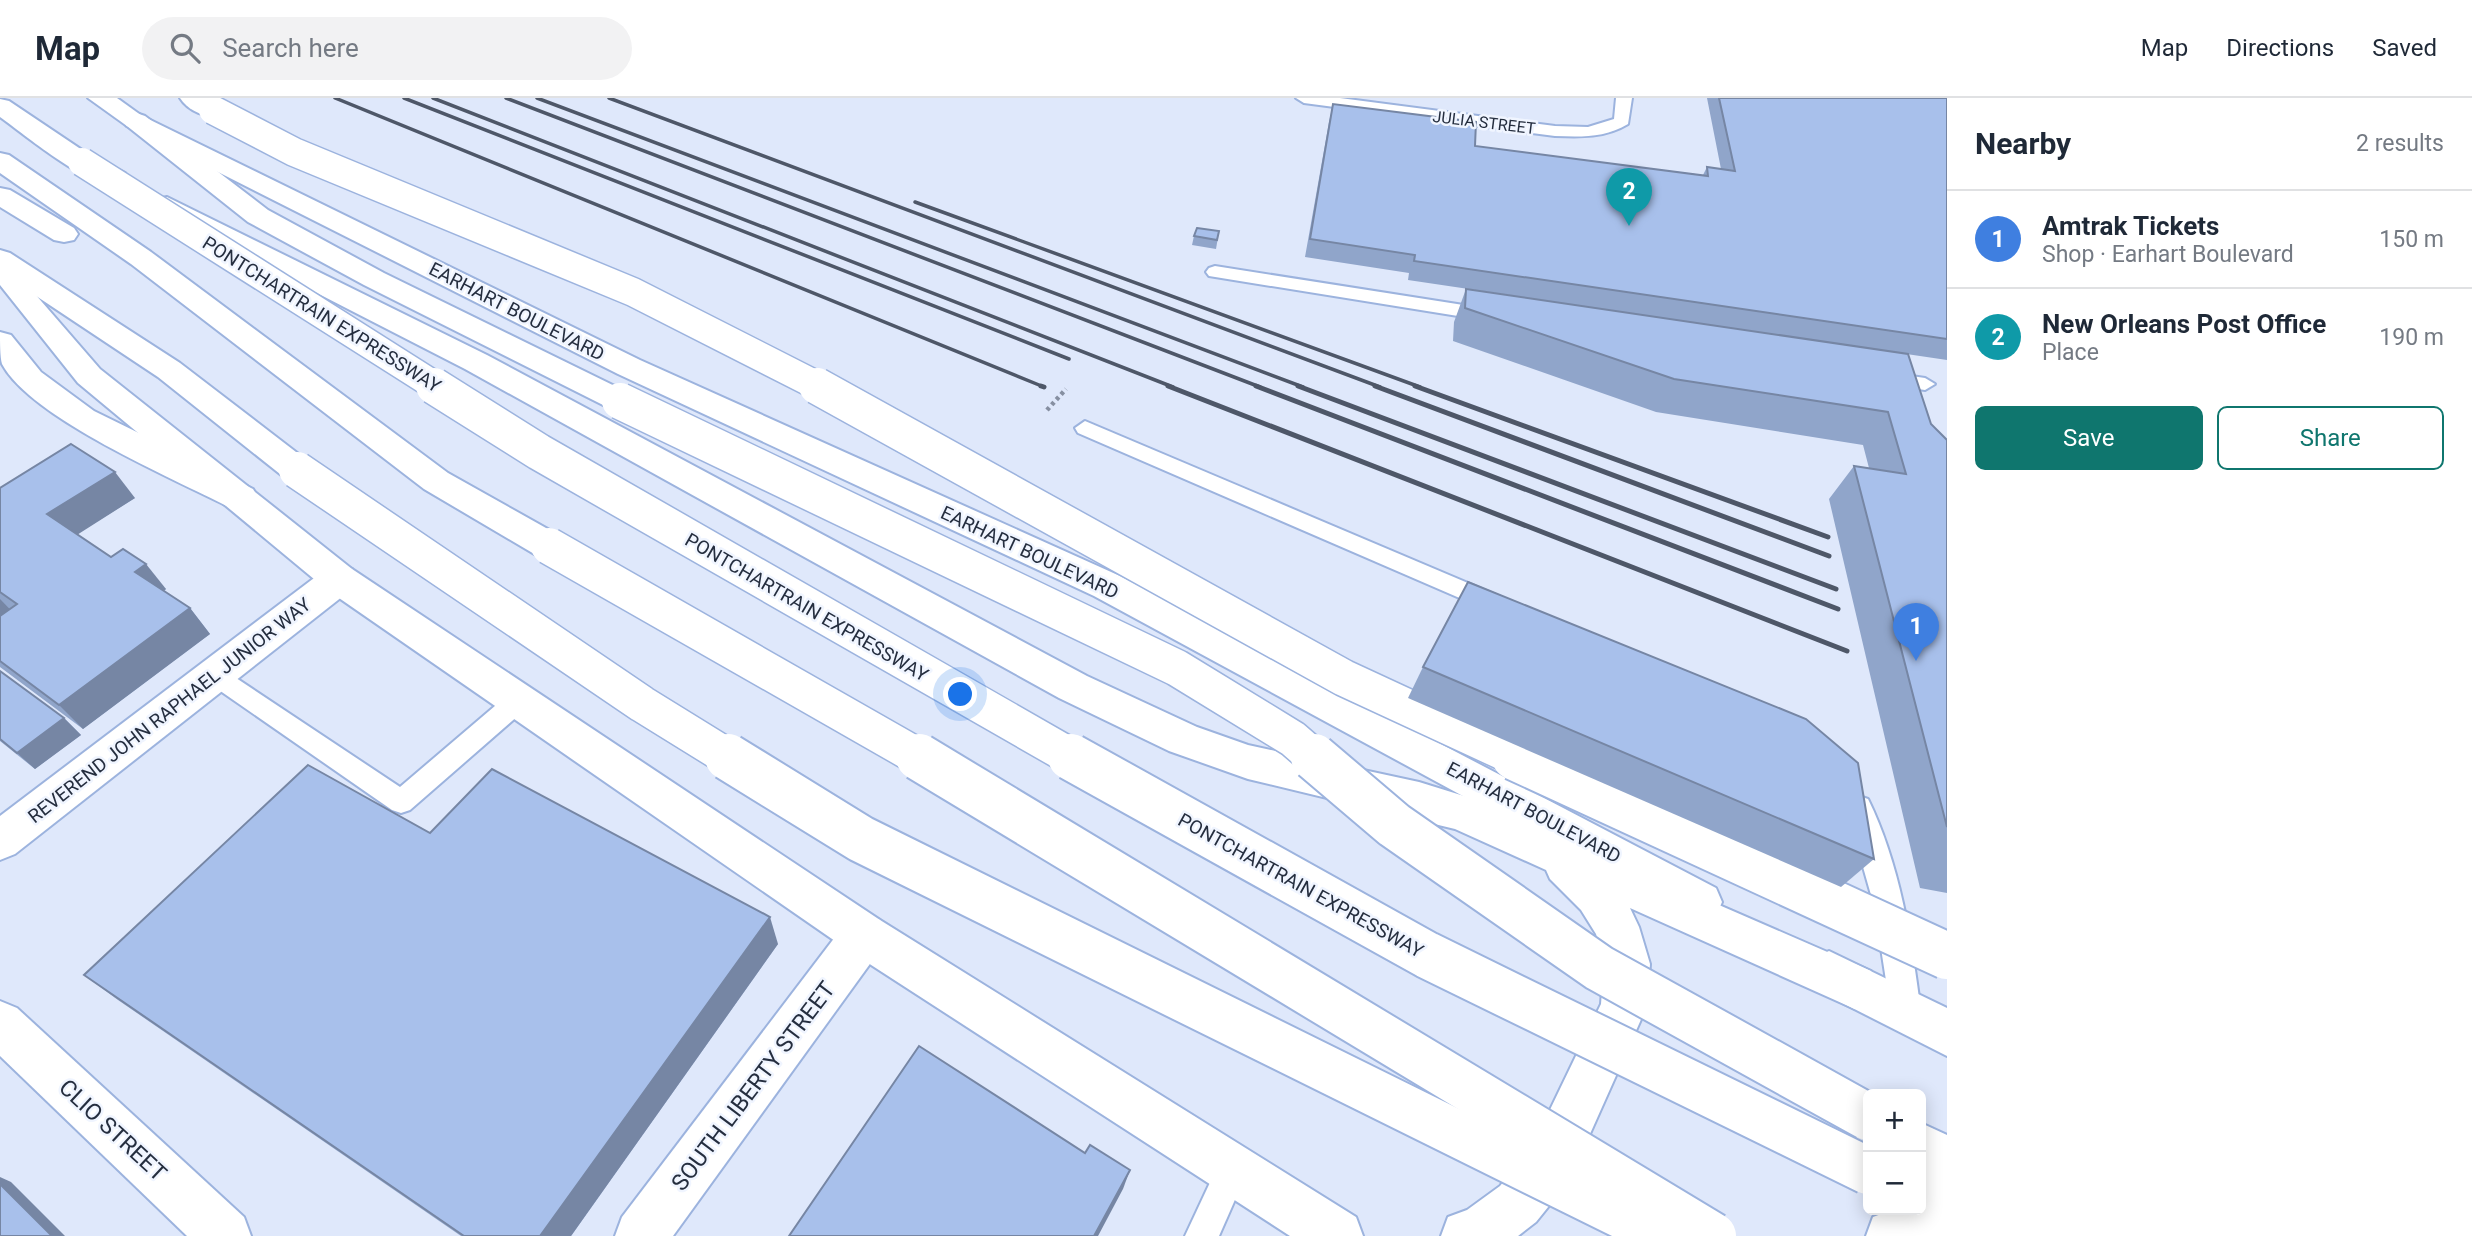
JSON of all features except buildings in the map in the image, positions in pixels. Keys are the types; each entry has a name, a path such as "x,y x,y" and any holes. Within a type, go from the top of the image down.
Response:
{"main road":[{"name":"EARHART BOULEVARD","path":"100,98 136,121 629,367 1107,586 1567,829 1855,988 1947,1033"},
{"path":"203,104 294,152 633,292 798,375 1344,678 1947,956"},
{"name":"PONTCHARTRAIN EXPRESSWAY","path":"0,106 82,162 539,452 929,677 1427,955 1863,1169"},
{"path":"136,121 258,216 386,285 620,401 1086,622 1177,668 1293,739 1394,825 1599,968 1863,1113"},
{"path":"0,161 141,258 436,481 961,781 1713,1236"},
{"path":"82,162 476,362 1073,687 1182,738 1248,762 1419,800 1465,814 1536,843 1855,988"},
{"path":"0,196 63,234 141,258"},
{"path":"0,261 169,370 297,470 653,711 861,839 1664,1236"},
{"path":"0,261 24,299 89,376 339,579 864,935 1337,1236"},
{"path":"0,342 30,379 83,419 241,498"},
{"name":"REVEREND JOHN RAPHAEL JUNIOR WAY","path":"0,841 339,579"},
{"path":"1467,1236 1479,1233 1518,1204 1550,1163 1624,1006 1628,964 1617,927 1597,896 1572,870 1536,843"},
{"name":"SOUTH LIBERTY STREET","path":"641,1236 864,935"},
{"name":"CLIO STREET","path":"0,1024 225,1236"},
{"path":"1926,1151 1947,1164"},
{"path":"1926,1198 1947,1209"},
{"path":"1892,1236 1947,1221"}],"lane":[{"name":"JULIA STREET","path":"1304,98 1555,131 1588,132 1611,128 1622,121 1624,98"},
{"path":"1215,272 1504,318"},
{"path":"1862,374 1925,384"},
{"path":"1916,405 1920,387 1936,378 1947,380"},
{"path":"1085,428 1516,613"},
{"path":"215,674 401,802 518,701"},
{"path":"1844,784 1858,804 1880,864 1900,954 1906,1013"},
{"path":"1202,1236 1233,1170"}],"path":[{"path":"1048,410 1066,389"}],"railway":[{"path":"335,98 1044,387 1041,386"},
{"path":"404,98 1069,359"},
{"path":"433,98 1173,387"},
{"path":"506,98 1260,387"},
{"path":"537,98 1303,387"},
{"path":"609,98 1380,387"},
{"path":"915,202 1420,387"},
{"path":"1168,386 1847,651"},
{"path":"1256,386 1838,609"},
{"path":"1298,386 1836,589"},
{"path":"1375,386 1829,556"},
{"path":"1415,386 1828,537"}],"place":[{"name":"New Orleans Post Office","path":"1629,226"},
{"name":"Amtrak Tickets","path":"1916,661"}]}
